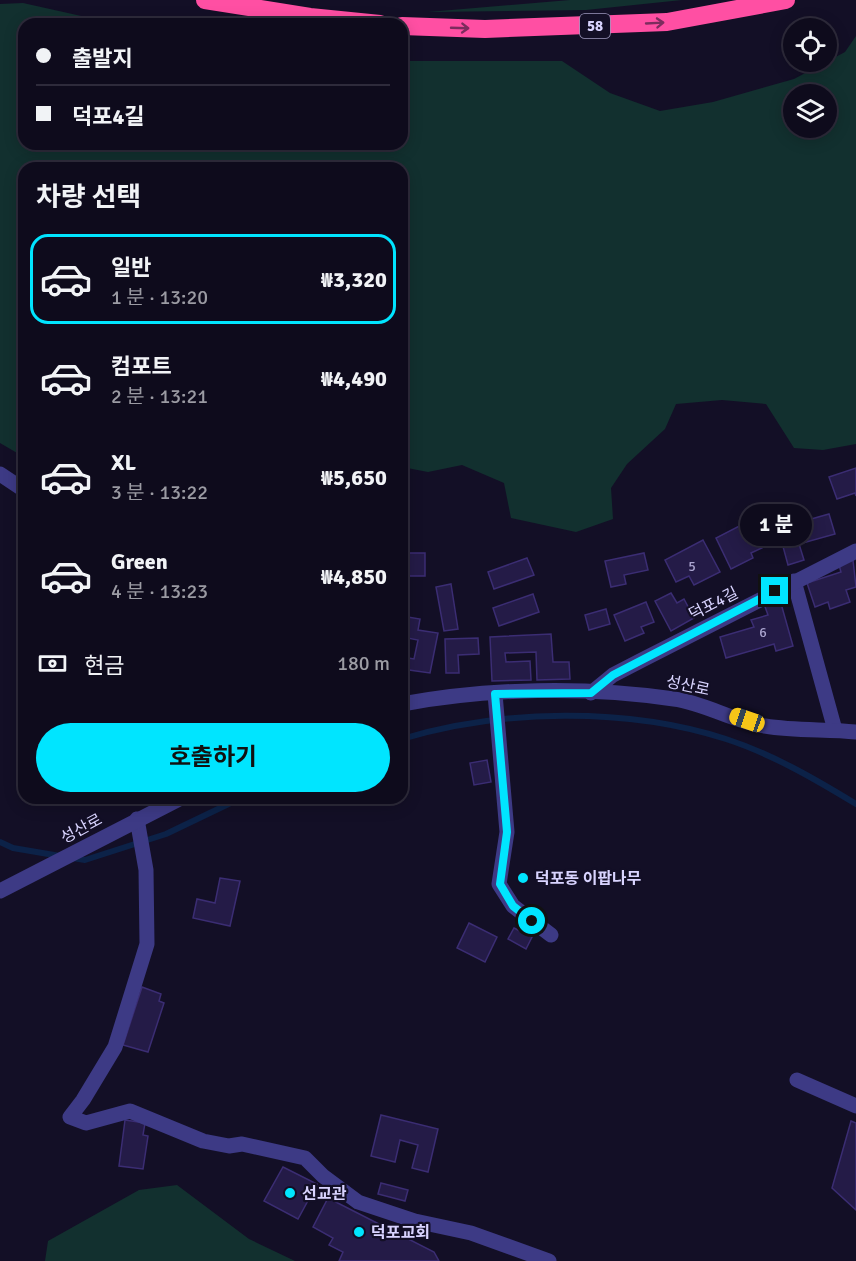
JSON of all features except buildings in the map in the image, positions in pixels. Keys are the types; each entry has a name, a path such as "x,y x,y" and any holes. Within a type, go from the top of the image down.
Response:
{"highway":[{"path":"205,0 320,18"},
{"name":"58","path":"408,26 484,29 668,22 786,0"}],"street":[{"path":"0,474 18,486"},
{"name":"덕포4길","path":"591,693 622,670 856,551"},
{"path":"794,581 835,730"},
{"name":"성산로","path":"408,703 448,696 633,693 677,699 764,726 856,732"},
{"path":"495,694 507,832 500,884 513,906 551,935"},
{"name":"성산로","path":"0,891 89,843 168,804"},
{"path":"137,819 146,870 147,944 115,1047 70,1117 86,1123 130,1111 203,1141 257,1147 305,1158 323,1176 358,1202 415,1221 471,1233 549,1261"},
{"path":"796,1080 856,1106"}],"green space":[{"path":"570,0 682,0 586,10 428,12"},
{"path":"23,3 90,18 18,18 18,150 408,150 408,61 562,61 610,93 660,111 713,102 794,79 807,72 837,72 837,56 845,52 856,36 856,444 823,450 794,448 766,404 722,400 676,404 665,429 627,464 611,488 613,519 576,532 511,518 504,483 462,465 428,472 408,468 408,162 18,162 18,454 0,443 0,4"},
{"path":"177,1185 249,1239 295,1261 45,1261 48,1241 139,1190"}],"waterway":[{"path":"408,737 440,729 522,717 606,717 648,721 688,729 743,745 793,768 856,804"},
{"path":"73,858 85,860 166,834 228,804"},
{"path":"0,842 13,848 60,856"}],"place":[{"name":"덕포동 이팝나무","path":"523,878"},
{"name":"선교관","path":"290,1193"},
{"name":"덕포교회","path":"359,1232"}],"route":[{"path":"532,921 513,906 500,884 507,832 495,694 591,693 613,675 775,591"}]}
